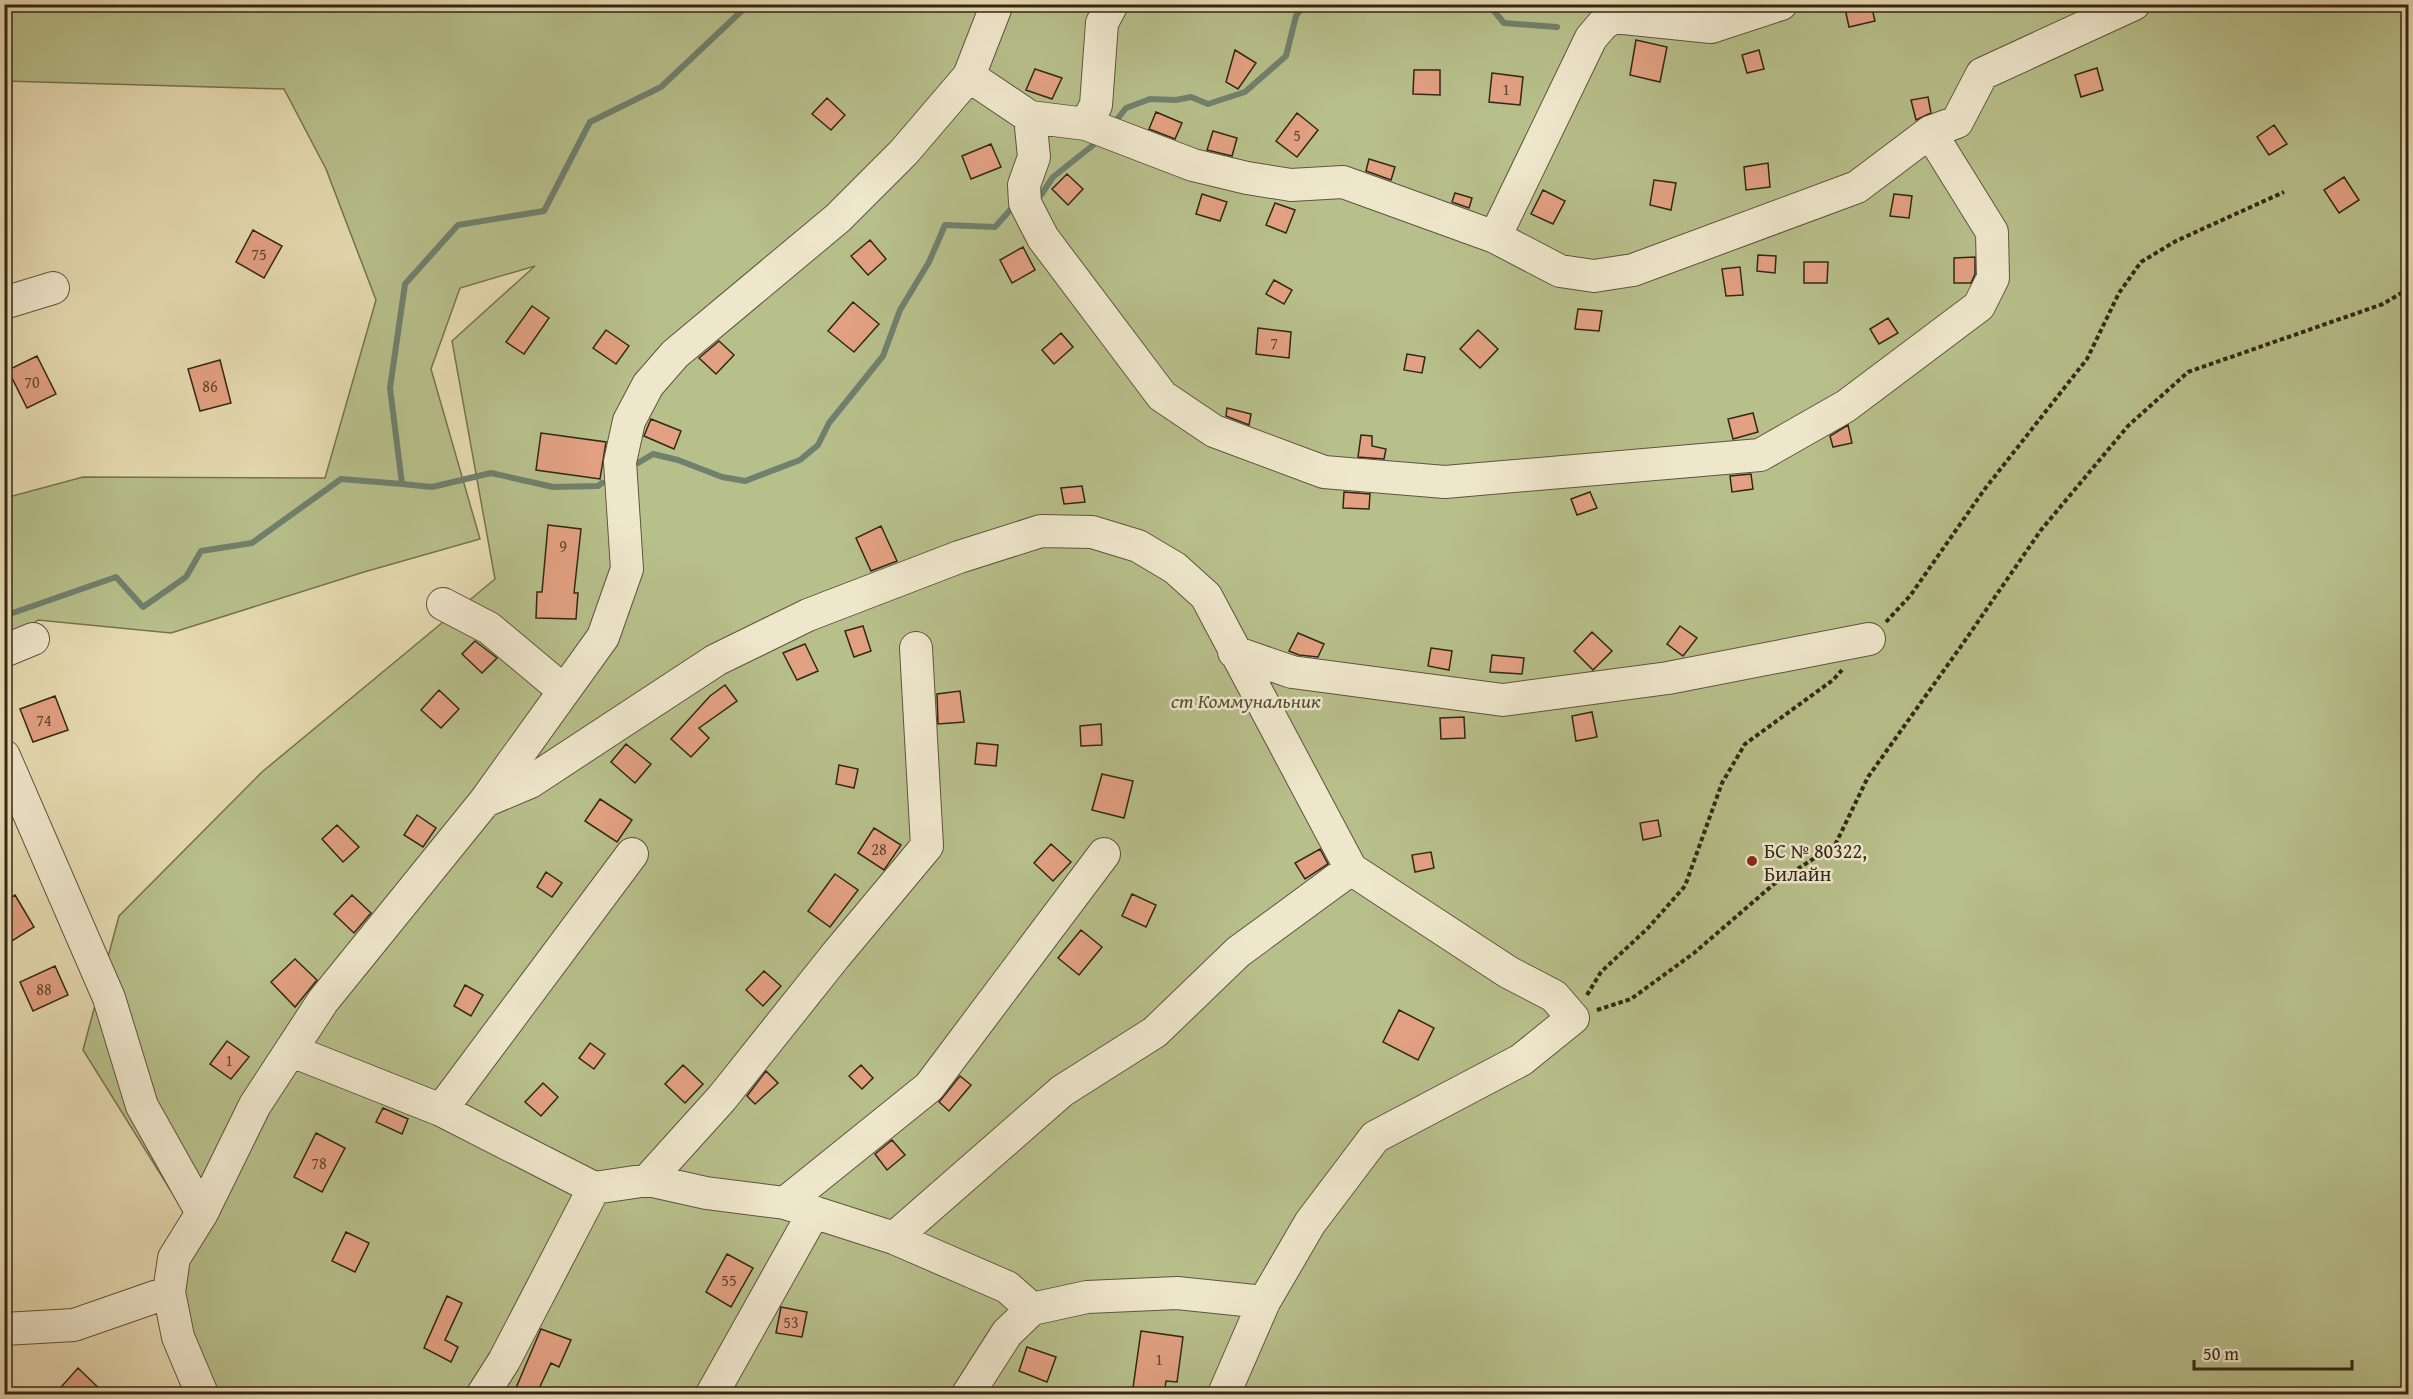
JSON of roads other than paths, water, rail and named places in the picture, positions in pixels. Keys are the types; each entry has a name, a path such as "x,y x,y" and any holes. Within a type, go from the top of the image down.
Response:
{"street":[{"path":"202,1395 178,1337 169,1292 174,1258 202,1213 255,1106 323,1001 485,801 603,637 627,569 620,462 629,421 648,385 675,354 838,218 904,153 969,76 997,4"},
{"path":"1086,124 1096,105 1102,23 1112,4"},
{"path":"1496,237 1591,38 1603,24 1614,17 1712,27 1781,4"},
{"path":"969,76 1030,117 1086,124 1192,165 1247,178 1291,185 1343,182 1496,237 1560,271 1594,276 1633,270 1857,187 1930,132 1957,122 1982,74 2134,4"},
{"path":"1030,117 1034,157 1024,185 1025,203 1043,238 1162,396 1214,431 1324,472 1445,482 1760,455 1846,406 1979,306 1993,278 1992,232 1930,132"},
{"path":"4,303 53,288"},
{"path":"485,801 530,782 716,660 808,615 959,557 1041,531 1092,532 1138,546 1175,568 1206,596 1352,869 1508,972 1554,996 1573,1018 1521,1060 1375,1137 1310,1223 1264,1302 1224,1395"},
{"path":"443,604 489,628 563,690"},
{"path":"4,651 33,639"},
{"path":"1234,652 1292,672 1503,700 1668,678 1869,639"},
{"path":"648,1180 722,1098 836,955 927,846 916,648"},
{"path":"4,756 109,998 142,1106 202,1213"},
{"path":"441,1110 632,854"},
{"path":"712,1395 800,1207 929,1087 1104,854"},
{"path":"894,1238 1062,1090 1155,1032 1238,952 1352,869"},
{"path":"292,1051 441,1110 594,1188 648,1180 706,1193 800,1207 894,1238 1007,1287 1032,1309"},
{"path":"483,1395 504,1361 594,1188"},
{"path":"4,1329 75,1325 169,1292"},
{"path":"968,1395 1007,1332 1032,1309 1087,1297 1177,1293 1264,1302"}],"waterway":[{"path":"4,616 116,577 143,607 186,577 201,551 252,543 341,479 402,484 390,388 405,284 458,225 544,211 590,122 661,87 749,4"},
{"path":"1118,118 1126,108 1150,99 1176,100 1191,97 1208,104 1245,92 1286,56 1296,16 1305,4"},
{"path":"1488,4 1504,23 1557,27"},
{"path":"1041,195 1053,177 1097,142"},
{"path":"638,463 653,454 678,460 722,477 745,481 800,460 818,445 829,423 883,356 900,310 929,262 945,225 995,227 1011,209"},
{"path":"402,484 432,487 491,473 553,487 598,486 602,483"}],"place":[{"name":"БС № 80322, Билайн","path":"1752,861"}],"park label":[{"name":"ст Коммунальник","path":"1246,700"}]}
